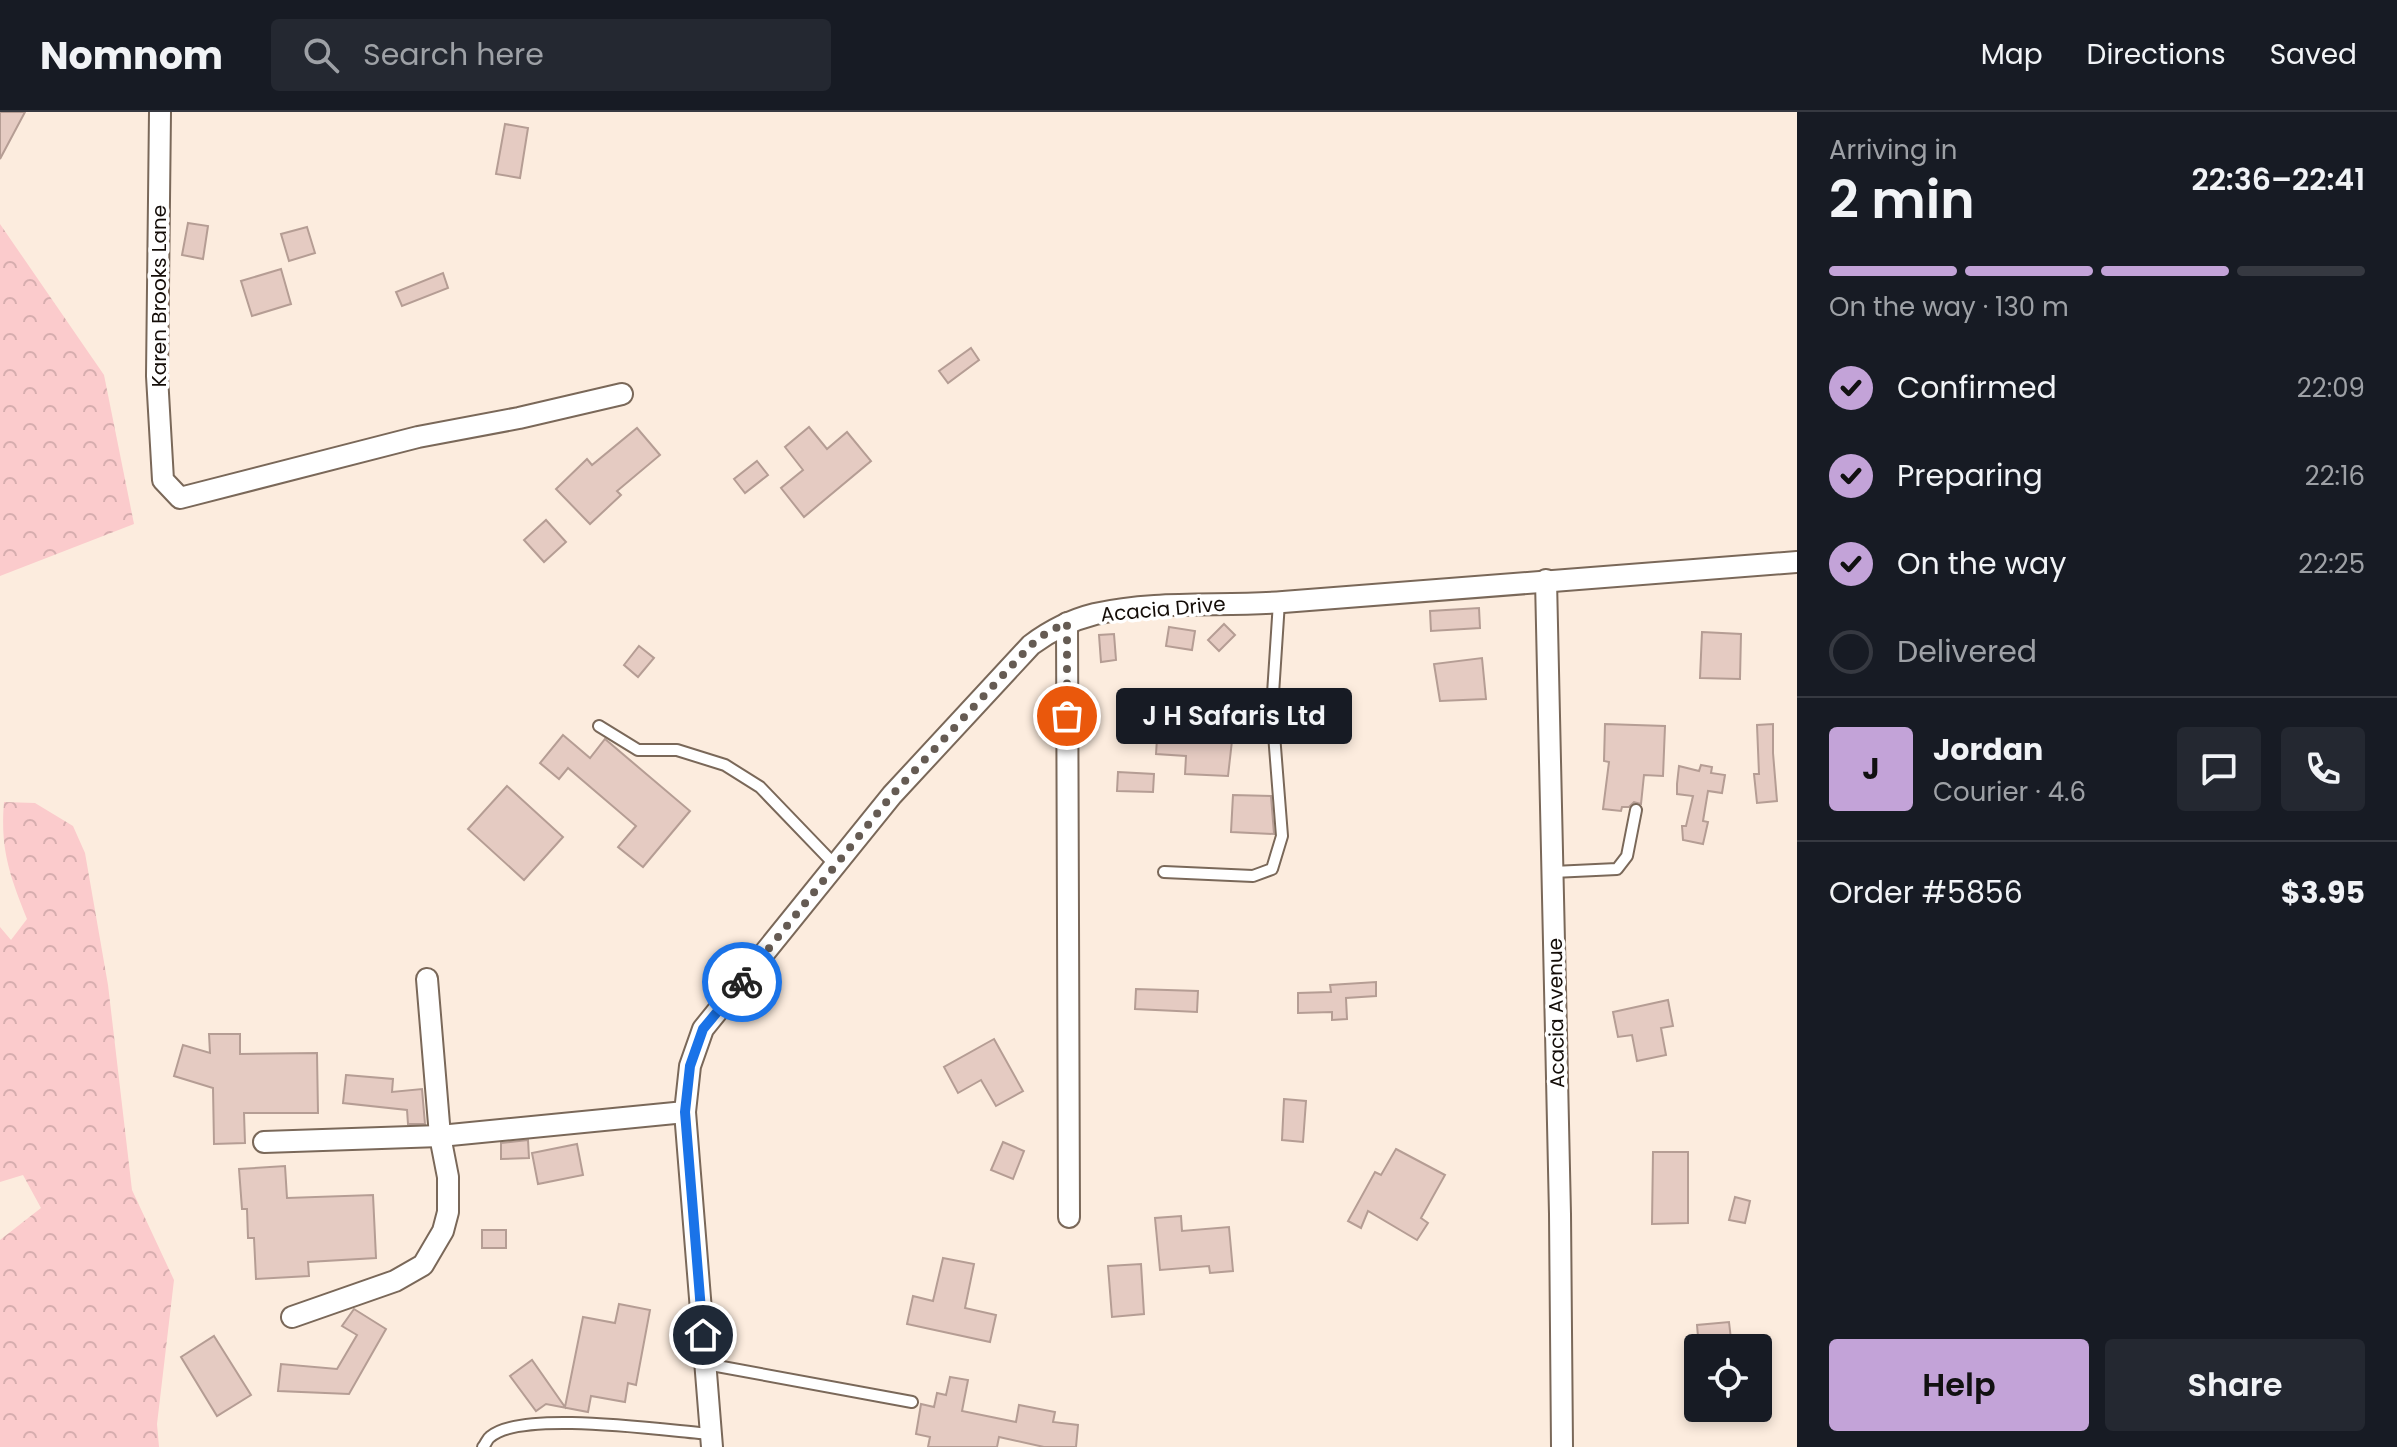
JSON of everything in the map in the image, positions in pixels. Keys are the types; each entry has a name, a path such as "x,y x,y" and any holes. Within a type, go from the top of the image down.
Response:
{"street":[{"name":"Karen Brooks Lane","path":"160,112 157,376 163,480 180,498 418,437 622,394"},
{"name":"Acacia Drive","path":"712,1440 685,1112 690,1066 703,1029 892,795 1031,645 1049,631 1097,614 1180,604 1279,602 1797,562"},
{"name":"Acacia Avenue","path":"1546,580 1560,1199 1562,1447"},
{"path":"1067,623 1069,1217"},
{"path":"292,1317 395,1281 423,1265 443,1231 448,1212 448,1177 440,1136 427,979"},
{"path":"264,1142 440,1136 685,1112"}],"lane":[{"path":"1164,872 1253,876 1272,869 1278,857 1282,836 1272,709 1279,602"},
{"path":"599,726 638,750 677,750 725,765 760,787 836,866"},
{"path":"1553,872 1617,869 1627,856 1636,810"},
{"path":"706,1364 912,1402"},
{"path":"483,1447 491,1436 520,1426 563,1422 712,1440"}],"green space":[{"path":"0,224 104,375 134,524 0,576"},
{"path":"4,802 35,803 73,826 85,853 108,985 132,1190 174,1280 157,1424 159,1447 0,1447 0,1240 41,1208 23,1175 0,1182 0,927 11,940 27,919 8,862"}],"building":[{"path":"0,112 25,112 0,159"},
{"path":"505,124 528,128 520,178 496,174"},
{"path":"188,223 208,226 203,259 182,255"},
{"path":"307,227 315,253 289,261 281,234"},
{"path":"281,269 291,304 252,316 241,281"},
{"path":"443,273 448,288 402,306 396,292"},
{"path":"971,348 979,360 948,383 939,371"},
{"path":"809,427 827,449 847,432 871,461 804,517 781,488 803,470 785,447"},
{"path":"637,428 660,455 617,491 621,495 590,524 556,489 587,459 592,465"},
{"path":"757,461 768,475 745,493 734,479"},
{"path":"546,520 566,542 544,562 524,540"},
{"path":"1479,608 1480,628 1431,631 1430,611"},
{"path":"1224,624 1235,635 1219,651 1208,640"},
{"path":"1169,627 1195,631 1192,650 1166,646"},
{"path":"1702,632 1741,634 1740,679 1700,678"},
{"path":"1114,634 1116,660 1101,662 1099,635"},
{"path":"639,646 654,658 638,677 624,665"},
{"path":"1482,658 1486,699 1440,701 1434,664"},
{"path":"1159,707 1190,709 1189,729 1233,732 1228,776 1185,774 1186,756 1156,754"},
{"path":"1605,724 1665,726 1663,776 1644,775 1641,804 1634,802 1629,807 1622,807 1621,811 1603,809 1609,762 1604,761"},
{"path":"1773,724 1777,801 1757,803 1754,774 1759,774 1757,725"},
{"path":"563,735 590,758 605,739 690,811 643,867 618,847 636,826 568,768 559,779 540,763"},
{"path":"1701,765 1712,767 1711,773 1725,775 1722,793 1708,791 1703,821 1708,822 1703,844 1683,840 1682,826 1686,826 1693,796 1677,794 1679,766 1699,771"},
{"path":"1118,772 1154,774 1153,792 1117,791"},
{"path":"507,786 563,837 524,880 468,829"},
{"path":"1233,795 1271,796 1274,834 1231,832"},
{"path":"1376,982 1376,996 1346,998 1347,1019 1332,1020 1332,1012 1298,1013 1298,993 1331,992 1330,985"},
{"path":"1136,989 1198,991 1197,1012 1135,1009"},
{"path":"1668,1000 1673,1026 1661,1028 1666,1055 1637,1061 1632,1035 1618,1037 1613,1012"},
{"path":"209,1034 240,1034 240,1054 317,1053 318,1113 244,1113 245,1143 214,1144 213,1088 174,1076 183,1045 210,1053"},
{"path":"994,1039 1023,1091 996,1106 981,1080 958,1093 944,1067"},
{"path":"346,1075 393,1079 392,1092 422,1089 425,1124 408,1124 407,1110 343,1103"},
{"path":"1284,1099 1306,1101 1303,1142 1282,1140"},
{"path":"528,1140 529,1158 501,1159 501,1143"},
{"path":"1003,1142 1024,1151 1013,1179 991,1170"},
{"path":"577,1144 583,1175 538,1184 532,1153"},
{"path":"1396,1149 1445,1175 1421,1218 1428,1223 1417,1240 1368,1211 1361,1228 1348,1221 1375,1172 1381,1175"},
{"path":"1653,1152 1688,1152 1688,1223 1652,1224"},
{"path":"285,1166 287,1198 373,1195 376,1258 308,1262 309,1276 256,1279 254,1238 248,1238 247,1209 242,1209 239,1169"},
{"path":"1735,1197 1750,1201 1745,1223 1729,1220"},
{"path":"1181,1216 1182,1231 1229,1227 1233,1271 1210,1273 1209,1266 1160,1270 1155,1218"},
{"path":"482,1230 506,1230 506,1248 482,1248"},
{"path":"943,1258 974,1264 965,1308 996,1315 990,1342 907,1324 913,1296 933,1301"},
{"path":"1141,1264 1144,1314 1112,1317 1108,1266"},
{"path":"619,1304 650,1310 636,1385 628,1383 625,1402 591,1396 588,1412 546,1404 536,1411 510,1376 532,1360 565,1407 583,1317 615,1323"},
{"path":"354,1309 386,1329 349,1394 278,1391 281,1364 337,1369 357,1335 342,1326"},
{"path":"1729,1322 1730,1334 1698,1334 1697,1325"},
{"path":"214,1336 251,1395 217,1416 181,1357"},
{"path":"950,1377 968,1380 962,1411 1016,1422 1019,1405 1055,1412 1053,1422 1078,1425 1076,1447 1044,1447 999,1437 997,1447 928,1447 930,1437 916,1434 921,1404 934,1407 937,1393 946,1395"}],"way so far":[{"path":"742,982 892,795 1031,645 1049,631 1067,623 1067,716"}],"place":[{"name":"J H Safaris Ltd","path":"1067,716"}],"route":[{"path":"703,1335 686,1136 690,1066 703,1029 742,982"}]}
